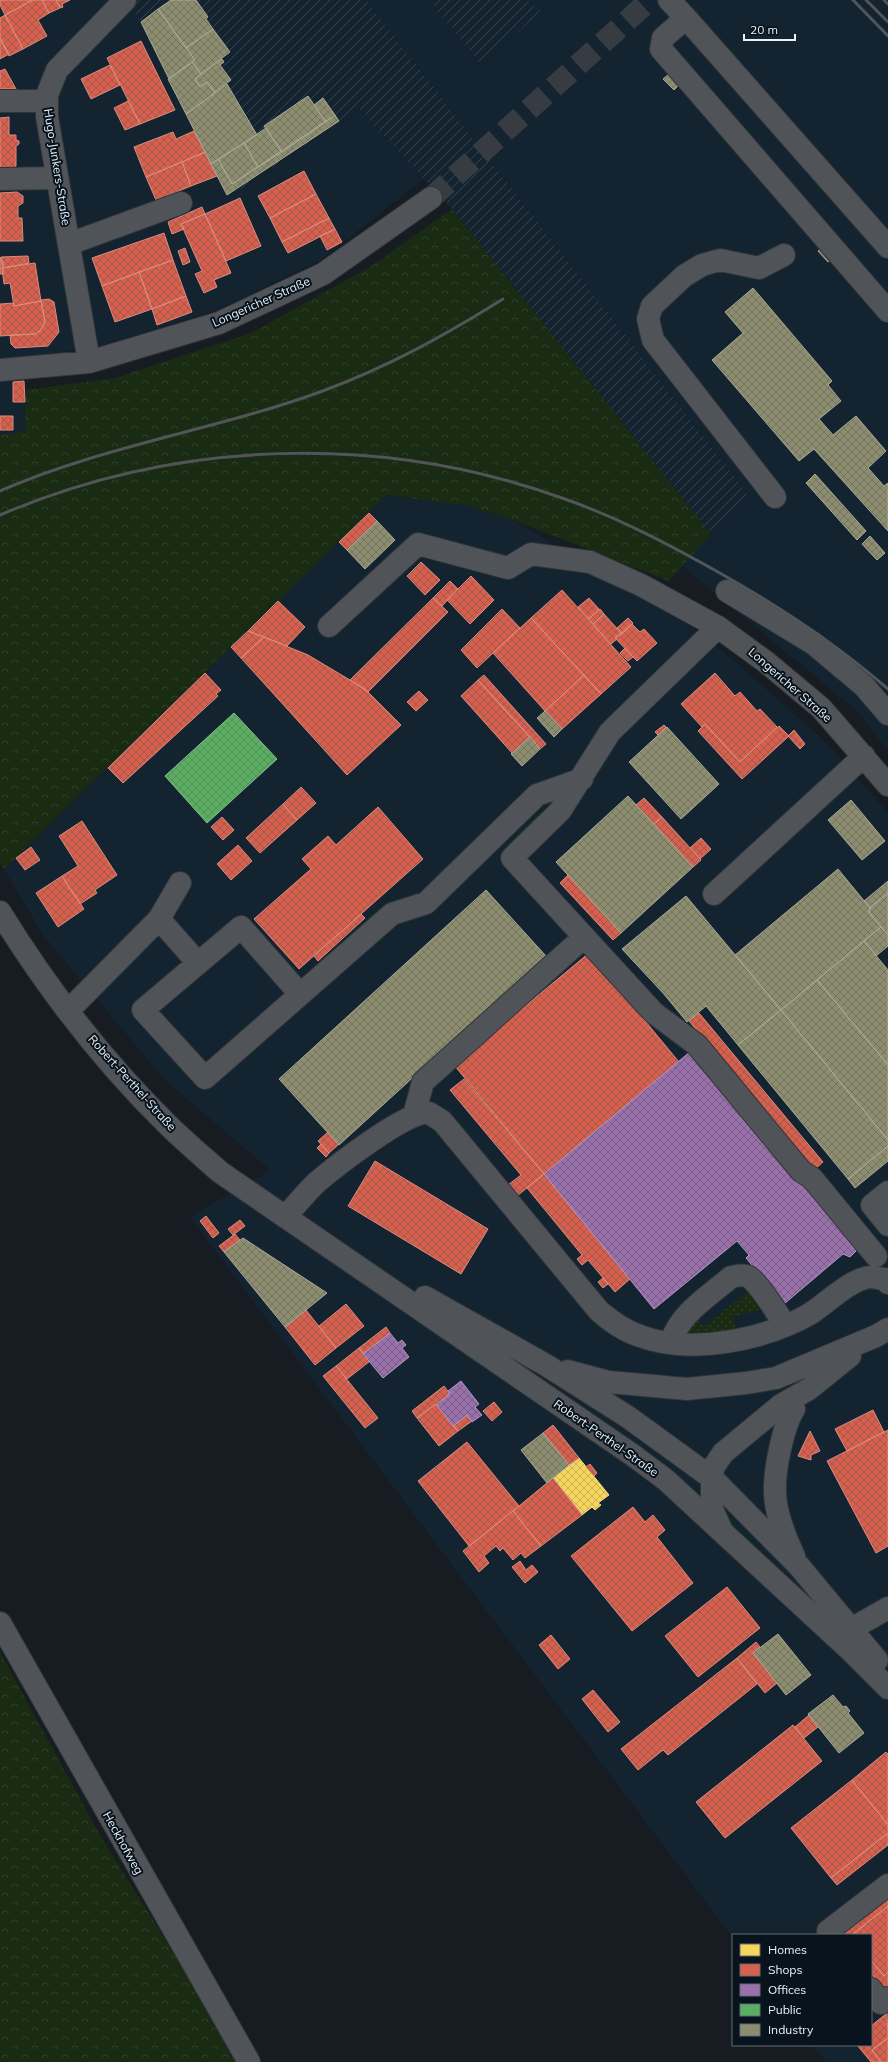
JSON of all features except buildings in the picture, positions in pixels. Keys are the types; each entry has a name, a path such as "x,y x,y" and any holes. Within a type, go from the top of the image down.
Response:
{"street":[{"name":"Hugo-Junkers-Straße","path":"89,362 47,117 47,95 57,70 125,0"},
{"path":"669,0 888,247"},
{"path":"686,18 664,38 661,49 888,311"},
{"path":"0,101 47,101"},
{"path":"0,179 57,178"},
{"name":"Longericher Straße","path":"0,370 89,362 219,323 323,274 431,198"},
{"path":"69,244 181,203"},
{"path":"775,497 653,340 648,319 652,306 684,276 702,265 720,260 759,268 784,255"},
{"name":"Longericher Straße","path":"329,626 418,544 508,568 531,554 590,562 641,585 718,627 766,662 821,708 888,785"},
{"path":"727,591 814,644 864,686 888,714"},
{"path":"290,1220 316,1184 334,1169 395,1125 414,1115 428,1113 442,1121 599,1311 620,1328 640,1337 661,1342 698,1344 735,1340 784,1326 808,1314 854,1283 879,1280 882,1251 812,1178 801,1171 696,1045 654,1013 512,858 560,811 582,779 610,732 718,627"},
{"path":"714,894 864,756"},
{"path":"300,994 241,927 143,1010 205,1078 392,914 426,903 537,795 582,779"},
{"path":"68,1011 159,919 180,883"},
{"name":"Robert-Perthel-Straße","path":"0,912 68,1011 118,1072 166,1123 220,1172 634,1456 666,1480 851,1651 888,1678"},
{"path":"159,919 198,963"},
{"path":"414,1115 422,1082 584,937"},
{"path":"888,1192 872,1205 888,1225"},
{"name":"Robert-Perthel-Straße","path":"290,1220 546,1365 628,1417 712,1478 799,1566 851,1629 888,1678"},
{"path":"671,1342 675,1330 682,1318 731,1277 739,1275 749,1277 779,1315 784,1326"},
{"path":"546,1365 609,1382 687,1389 776,1378 882,1333"},
{"path":"723,1533 712,1509 712,1478 713,1468 723,1453 781,1405 809,1389 882,1333"},
{"path":"799,1566 787,1542 775,1492 781,1447 788,1420 794,1409 809,1389"},
{"path":"666,1480 692,1485 712,1478 794,1409"},
{"path":"851,1629 888,1608"},
{"name":"Heckhofweg","path":"0,1623 249,2062"},
{"path":"830,1934 828,1931 888,1885"},
{"path":"872,1990 881,2003 888,1998"}],"shaded area":[{"path":"0,0 139,0 133,7 244,188 358,108 424,179 321,260 217,310 99,346 24,358 25,431 15,432 15,434 0,434"},
{"path":"139,0 366,0 751,498 711,534 452,209 358,108 243,188 227,195 133,7"},
{"path":"366,0 429,0 482,66 539,11 528,0 888,0 888,751 857,711 681,565 711,534 751,498"},
{"path":"429,0 528,0 540,11 482,66"},
{"path":"386,495 468,506 513,520 669,610 724,652 828,744 888,813 888,2062 826,2062 814,2046 872,2046 872,1934 732,1934 732,1937 190,1217 270,1170 164,1079 43,935 4,869"}],"green space":[{"path":"452,209 711,534 669,581 513,520 468,506 386,495 4,869 0,863 0,434 14,434 15,432 25,431 25,390 115,378 251,333 370,267"},
{"path":"748,1291 774,1318 766,1322 762,1309 733,1317 736,1330 709,1334 687,1332 695,1318 704,1327"},
{"path":"0,1652 101,1837 203,2000 238,2062 0,2062"}],"tunnel":[{"path":"431,198 650,0"}],"railway":[{"path":"853,0 888,36"},
{"path":"866,0 888,22"},
{"path":"884,0 888,4"},
{"path":"0,491 39,475 79,462 240,417 320,392 392,362 436,339 503,299"},
{"path":"0,515 68,490 137,471 208,459 280,454 351,455 423,463 493,477 562,498 582,505 642,532 718,572 785,612 848,656 888,689"}]}
